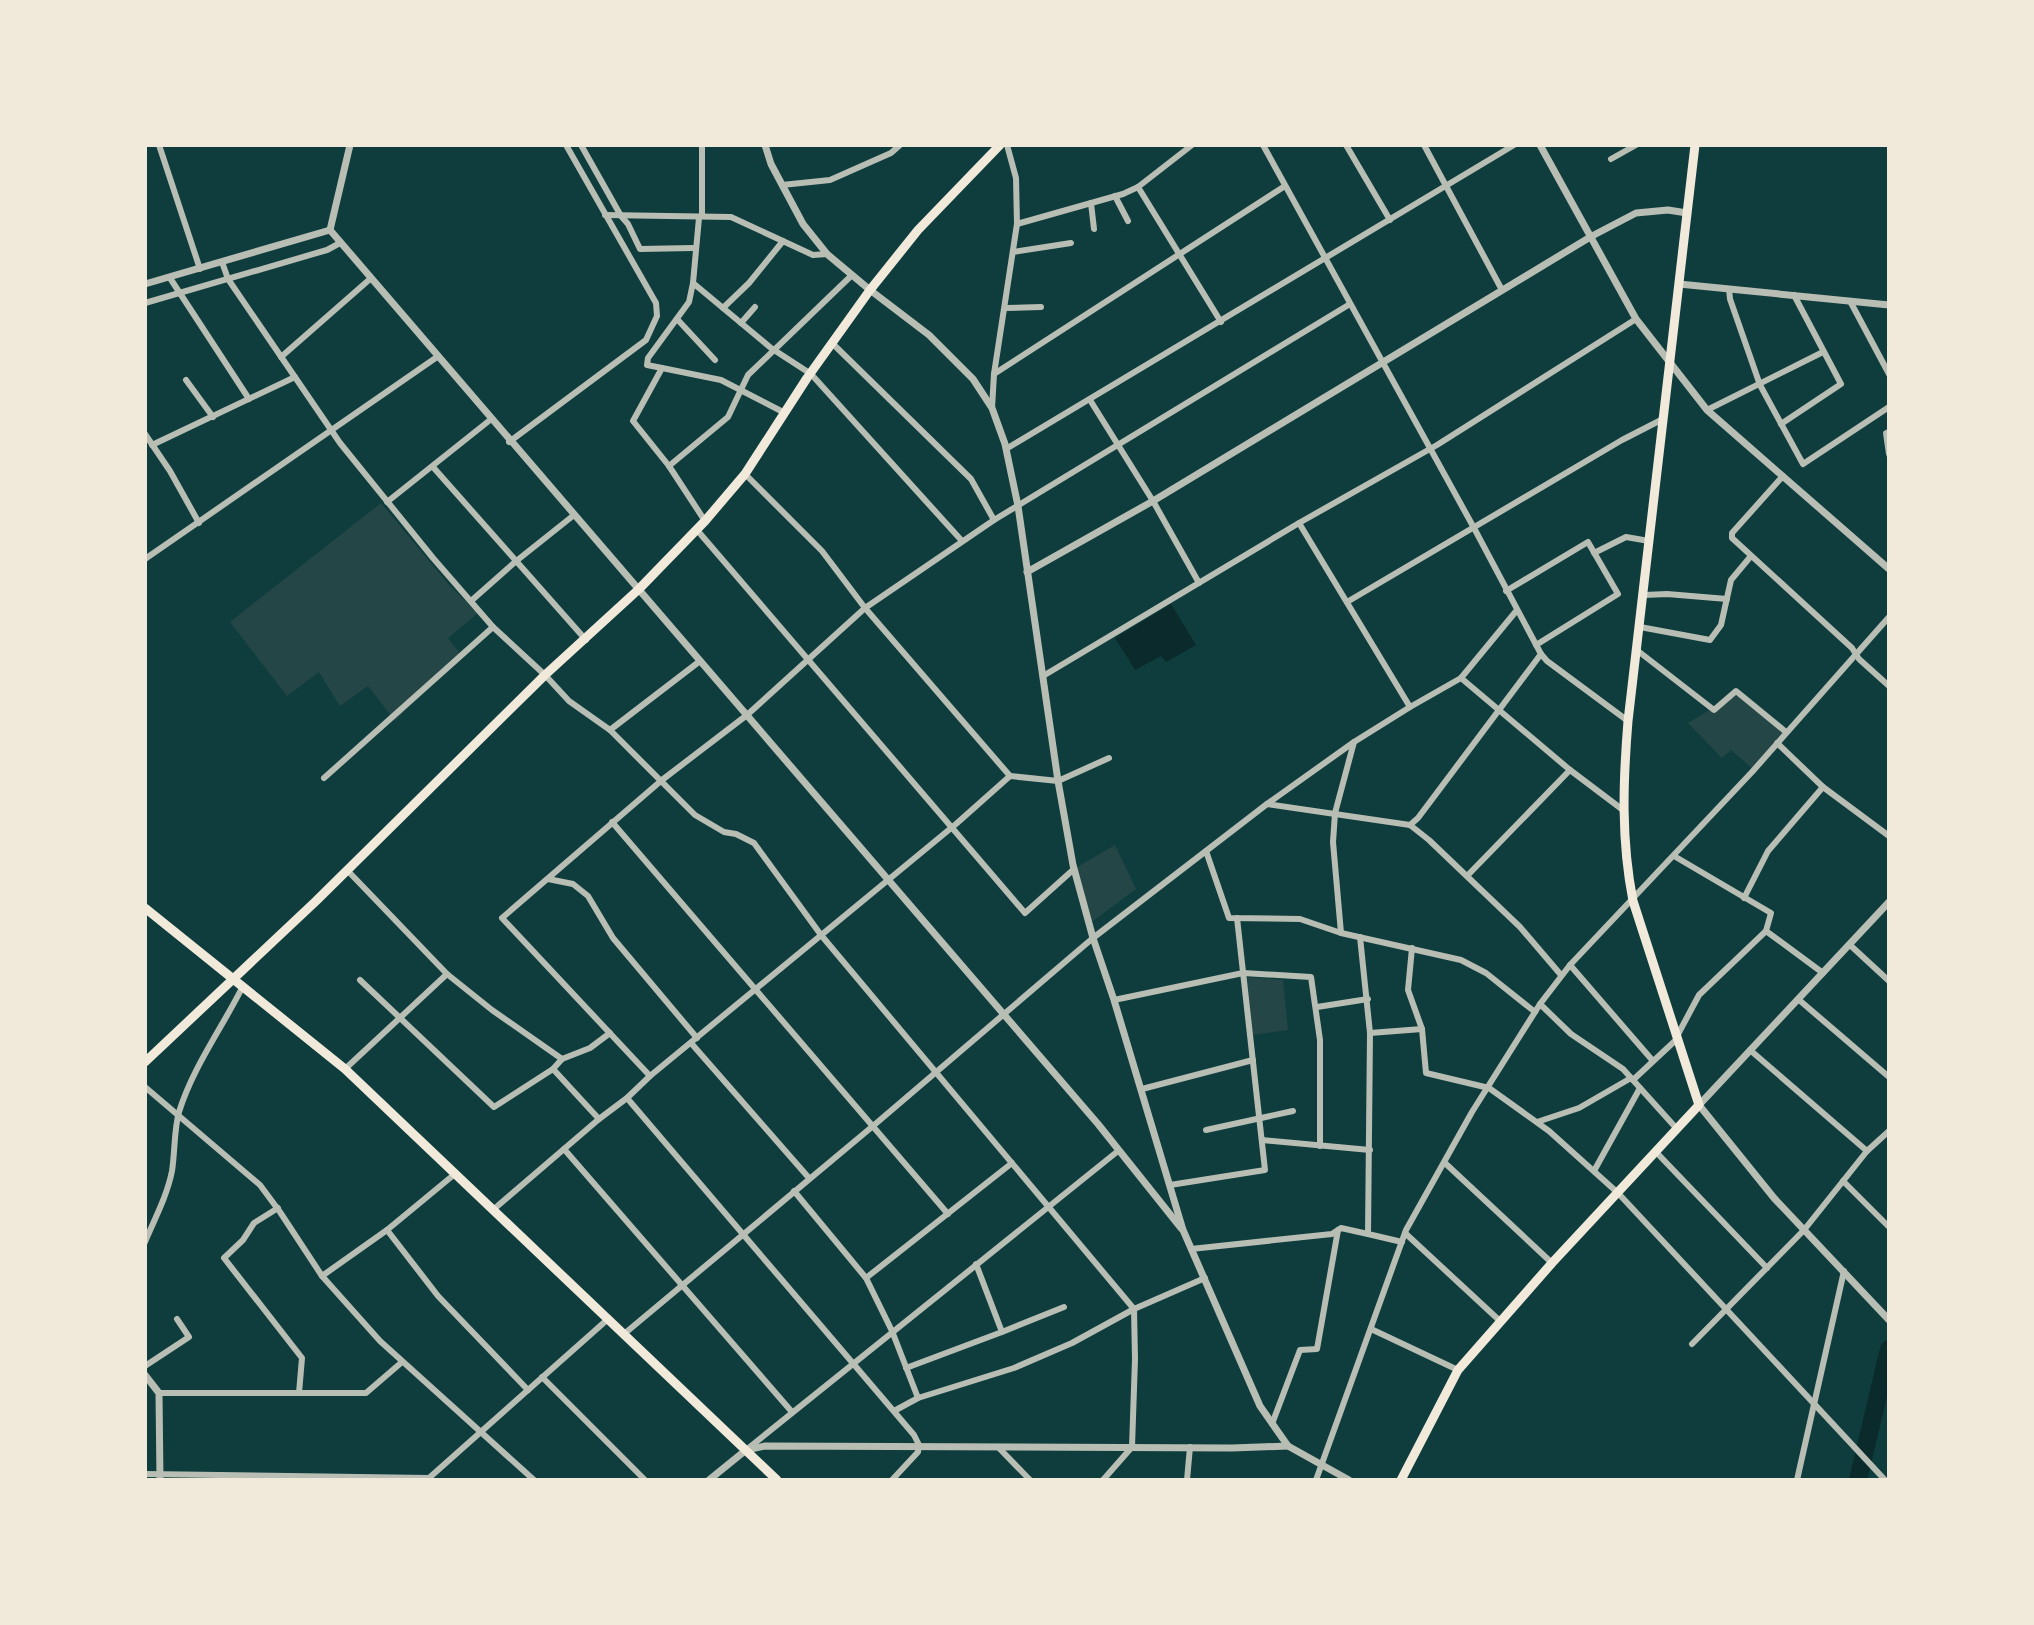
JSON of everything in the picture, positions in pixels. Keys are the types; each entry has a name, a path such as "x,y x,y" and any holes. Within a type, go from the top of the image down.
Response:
{"main road":[{"path":"145,1062 545,675 639,589 697,530 745,474 870,290 918,230 1000,145"},
{"path":"1401,1480 1458,1370 1552,1263 1699,1105 1633,901 1623,810 1628,721 1695,145"},
{"path":"145,908 345,1069 777,1480"}],"street":[{"path":"159,145 200,269"},
{"path":"330,230 350,145"},
{"path":"509,442 646,340 657,316 656,303 633,259 566,145"},
{"path":"581,145 640,248 693,248"},
{"path":"702,145 700,216 689,302 648,358 647,365 721,380 785,412"},
{"path":"765,145 771,164 803,224 827,254 929,335 973,379 992,408 1006,449 1018,506 1058,781 1074,869 1182,1230 1252,1390 1272,1424 1288,1446 1349,1480"},
{"path":"782,185 830,180 891,153 900,145"},
{"path":"992,408 994,374 1017,224 1016,178 1007,145"},
{"path":"1017,224 1138,187 1192,145"},
{"path":"1262,145 1541,654 1628,721"},
{"path":"1346,145 1390,220"},
{"path":"1424,145 1502,290"},
{"path":"1006,449 1514,145"},
{"path":"1540,145 1636,319 1707,410 1889,569"},
{"path":"1611,159 1636,145"},
{"path":"994,374 1285,186"},
{"path":"1138,187 1221,321"},
{"path":"1115,196 1128,221"},
{"path":"1091,203 1094,229"},
{"path":"1027,572 1153,501 1592,236 1636,213 1687,213"},
{"path":"605,215 731,217 813,255 827,254"},
{"path":"330,230 509,442 639,589 1003,1014 1182,1230"},
{"path":"145,303 330,230"},
{"path":"723,308 749,283 783,241"},
{"path":"145,284 200,269 225,272 327,250 340,243"},
{"path":"1013,252 1072,243"},
{"path":"225,272 330,429 387,502 493,627 569,701 611,730 695,815 724,832 736,834 754,843 821,935 1134,1309 1136,1359 1132,1447 1103,1480"},
{"path":"668,466 728,417 748,375 852,275"},
{"path":"170,278 249,399"},
{"path":"281,357 370,279"},
{"path":"693,283 773,350 811,374 962,541"},
{"path":"1679,284 1889,305"},
{"path":"1729,289 1759,383 1803,464 1889,407"},
{"path":"1781,424 1841,384 1794,295"},
{"path":"1850,301 1889,374"},
{"path":"650,1076 502,918 662,780 747,715 865,608 994,520 1350,304"},
{"path":"741,323 755,307"},
{"path":"1005,309 1041,307"},
{"path":"677,319 715,360"},
{"path":"1043,676 1299,523 1430,449 1636,319"},
{"path":"832,343 971,479 994,520"},
{"path":"1707,410 1824,352"},
{"path":"145,559 437,357"},
{"path":"662,368 633,421 668,466 705,521"},
{"path":"199,523 170,471 148,439 213,416 295,377"},
{"path":"186,380 213,416"},
{"path":"1090,400 1153,501 1199,583"},
{"path":"387,502 490,419"},
{"path":"1347,602 1622,440 1663,419"},
{"path":"1889,432 1886,433 1889,454"},
{"path":"433,467 586,640"},
{"path":"745,474 822,551 865,608 1010,776 1058,781 1109,758"},
{"path":"1783,477 1732,533 1732,538 1852,648 1859,659 1889,686"},
{"path":"471,601 574,515"},
{"path":"1299,523 1410,707"},
{"path":"697,530 1025,913 1074,869"},
{"path":"1594,553 1626,537 1649,541"},
{"path":"1506,591 1588,542 1618,594 1536,645"},
{"path":"1640,627 1710,640 1721,625 1731,580 1751,556"},
{"path":"1644,595 1667,594 1727,599"},
{"path":"624,1334 1093,938 1267,804 1354,742 1461,678 1517,610"},
{"path":"1316,1480 1405,1233 1472,1112 1539,1004 1570,965 1633,901 1889,617"},
{"path":"324,778 493,627"},
{"path":"1638,651 1714,710 1736,691 1786,732"},
{"path":"1410,825 1541,654"},
{"path":"611,730 700,661"},
{"path":"1461,678 1570,770 1623,810"},
{"path":"1341,933 1332,842 1335,813 1354,742"},
{"path":"1777,743 1824,787 1889,836"},
{"path":"1467,876 1570,770"},
{"path":"494,1209 1010,776"},
{"path":"1744,898 1768,851 1824,787"},
{"path":"1267,804 1410,825 1520,927 1561,975"},
{"path":"612,822 948,1214"},
{"path":"1206,851 1229,918 1300,919 1341,933 1461,960 1486,974 1535,1012"},
{"path":"1537,1122 1579,1108 1632,1079 1677,1039 1699,995 1766,931 1771,913 1674,856"},
{"path":"346,870 447,974 492,1010 562,1059"},
{"path":"548,879 573,884 588,895 613,938 694,1041 809,1178"},
{"path":"1889,902 1699,1105 1773,1198 1889,1320"},
{"path":"1170,1185 1265,1170 1237,918"},
{"path":"1766,931 1824,973"},
{"path":"1360,937 1370,1033 1368,1234"},
{"path":"1850,945 1889,981"},
{"path":"1412,948 1408,990 1422,1029 1426,1073 1489,1088 1537,1122 1594,1171 1885,1480"},
{"path":"1570,965 1653,1061"},
{"path":"1114,1000 1243,973 1311,978 1320,1040 1321,1146"},
{"path":"345,1069 447,974"},
{"path":"360,980 494,1107 553,1069 562,1059 590,1048 610,1033"},
{"path":"145,1242 167,1192 178,1114 195,1070 223,1026 243,986"},
{"path":"1317,1007 1368,999"},
{"path":"1798,999 1889,1077"},
{"path":"1539,1004 1571,1034 1623,1069 1676,1129"},
{"path":"1370,1033 1422,1029"},
{"path":"1750,1050 1867,1151"},
{"path":"1142,1089 1253,1060"},
{"path":"553,1069 599,1119"},
{"path":"145,1087 260,1185 322,1276 402,1362 534,1480"},
{"path":"1594,1171 1640,1088"},
{"path":"627,1098 914,1435 919,1445 918,1452 892,1480"},
{"path":"1206,1130 1293,1111"},
{"path":"1692,1344 1804,1230 1867,1151 1889,1131"},
{"path":"1882,1138 1889,1144"},
{"path":"1262,1140 1370,1150"},
{"path":"564,1149 792,1412"},
{"path":"709,1480 1118,1151"},
{"path":"1656,1152 1767,1268"},
{"path":"866,1278 1012,1163"},
{"path":"1445,1163 1552,1263"},
{"path":"322,1276 387,1230 456,1173"},
{"path":"1843,1181 1889,1227"},
{"path":"794,1191 866,1278 892,1331 918,1398"},
{"path":"278,1208 254,1223 243,1240 224,1258 302,1358 299,1393"},
{"path":"1191,1249 1332,1234 1341,1228 1402,1242"},
{"path":"387,1230 438,1296 528,1390"},
{"path":"1272,1424 1300,1350 1317,1349 1338,1230"},
{"path":"1405,1233 1500,1321"},
{"path":"976,1264 1002,1332"},
{"path":"1797,1480 1844,1271"},
{"path":"894,1411 918,1398 1014,1368 1072,1343 1134,1309 1205,1278"},
{"path":"906,1368 1064,1307"},
{"path":"145,1366 189,1337 177,1319"},
{"path":"145,1474 160,1477 429,1479 608,1319"},
{"path":"1371,1329 1458,1370"},
{"path":"159,1393 366,1393 402,1362"},
{"path":"145,1375 159,1393 160,1477"},
{"path":"542,1377 645,1480"},
{"path":"746,1450 775,1446 1288,1446"},
{"path":"998,1447 1030,1480"},
{"path":"1187,1480 1190,1447"},
{"path":"898,1473 906,1480"}],"shaded area":[{"path":"381,503 449,585 478,613 448,638 461,655 395,721 368,686 340,706 319,672 287,696 230,622"},
{"path":"1171,604 1196,645 1166,662 1161,656 1135,670 1115,638"},
{"path":"1736,694 1784,732 1752,768 1731,750 1722,758 1688,723"},
{"path":"1115,845 1136,889 1090,923 1074,869"},
{"path":"1246,977 1283,980 1288,1030 1253,1035"}],"waterway":[{"path":"1858,1480 1889,1349"}]}
